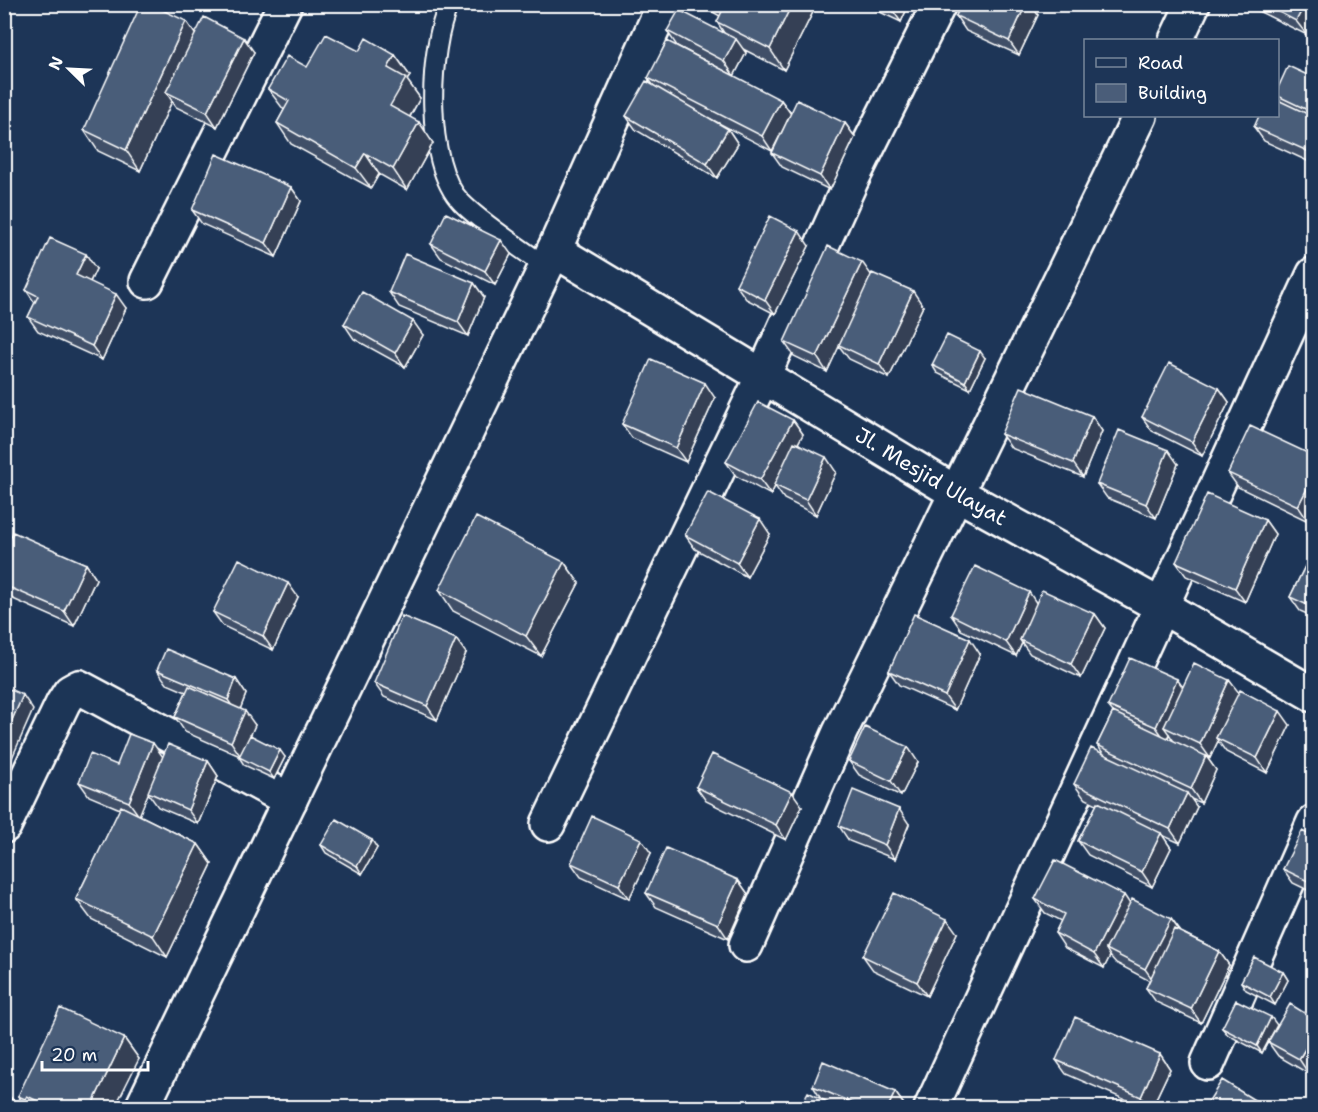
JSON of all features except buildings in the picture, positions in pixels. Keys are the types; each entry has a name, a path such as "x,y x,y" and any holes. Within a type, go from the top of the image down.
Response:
{"street":[{"path":"147,281 285,4"},
{"path":"548,824 763,376 850,181 939,4"},
{"path":"1176,39 1193,4"},
{"path":"142,1107 549,258 659,6"},
{"path":"746,945 840,732 958,494 1140,117"},
{"name":"Jl. Mesjid Ulayat","path":"549,258 763,376 958,494 1161,606 1314,695"},
{"path":"930,1107 1314,274"},
{"path":"4,826 63,703 70,692 80,687 290,800"},
{"path":"1208,1062 1314,822"}],"lane":[{"path":"449,4 433,63 432,105 442,165 461,202 549,258"}]}
